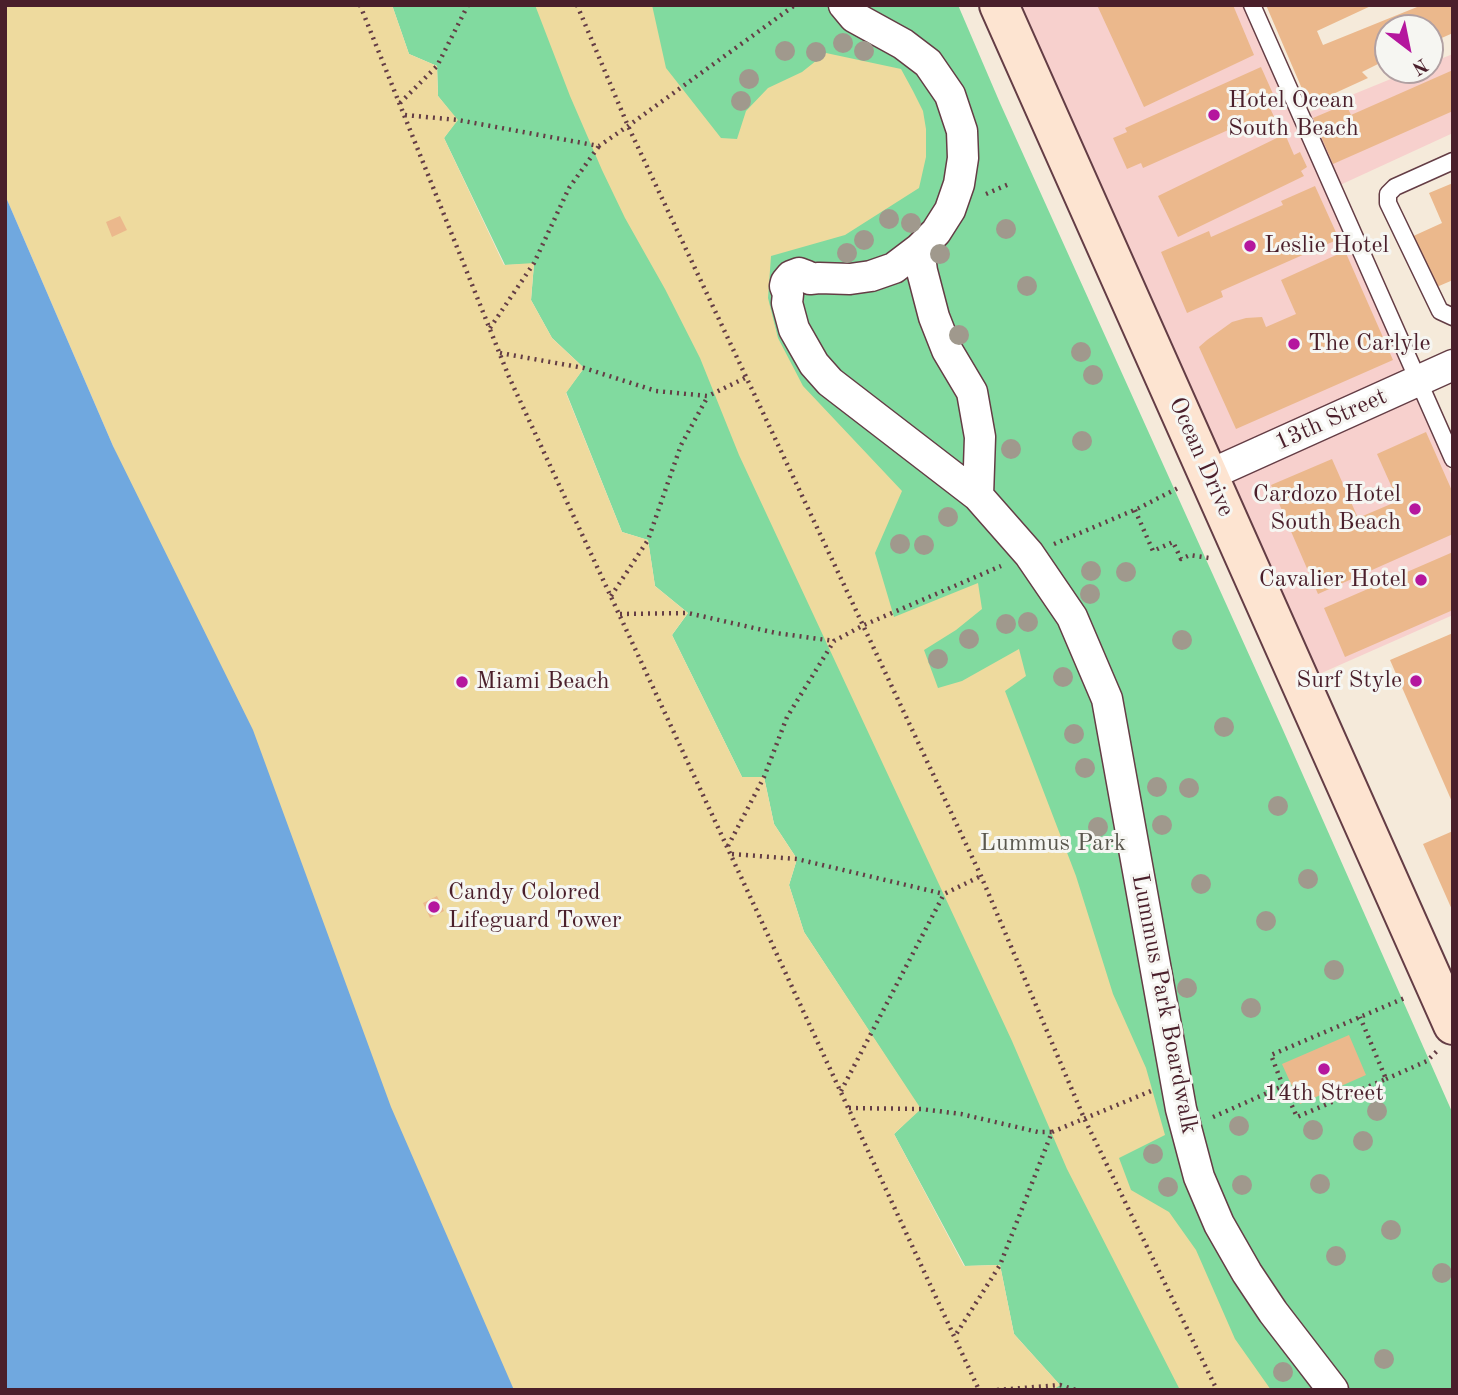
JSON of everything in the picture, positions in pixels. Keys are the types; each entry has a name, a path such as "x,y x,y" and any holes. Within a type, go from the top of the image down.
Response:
{"street":[{"name":"Lummus Park Boardwalk","path":"844,5 854,17 903,44 928,63 950,95 962,131 963,158 959,184 950,210 936,232 894,268 871,276 850,279 810,279 804,274 793,274 786,282 786,290 794,329 814,364 830,382 978,496 1029,554 1072,618 1107,699 1184,1119 1199,1177 1226,1236 1247,1273 1273,1312 1333,1390"},
{"name":"Ocean Drive","path":"999,5 1195,481 1442,1017"},
{"path":"919,248 934,317 947,350 972,392 980,437 978,496"},
{"name":"13th Street","path":"1195,481 1453,365"}],"lane":[{"path":"1252,5 1453,459"},
{"path":"1453,161 1395,187 1388,194 1388,203 1440,312 1453,317"}],"path":[{"path":"360,5 509,377 979,1390"},
{"path":"400,103 437,66 468,5"},
{"path":"577,5 628,126 981,876 1084,1118 1217,1390"},
{"path":"490,328 534,263 569,188 599,146 795,5"},
{"path":"405,116 458,120 599,146"},
{"path":"500,353 584,368 656,391 708,396 745,378"},
{"path":"611,596 648,540 681,445 708,396"},
{"path":"727,847 764,777 787,716 834,641 864,625 1135,510 1195,481"},
{"path":"1135,510 1153,551 1173,542 1181,559 1190,555 1212,559"},
{"path":"620,614 688,613 776,633 834,641"},
{"path":"731,854 797,859 944,894"},
{"path":"841,1091 944,894 981,876"},
{"path":"1360,1017 1386,1079"},
{"path":"1360,1017 1442,1017 1432,1055 1427,1061 1297,1117 1270,1055 1360,1017"},
{"path":"849,1108 920,1109 961,1114 1038,1132 1052,1132 1156,1090 1162,1112 1184,1119 1283,1086"},
{"path":"955,1337 1000,1265 1052,1132"},
{"path":"998,1390 1059,1385 1076,1390"}],"shaded area":[{"path":"1016,5 1245,5 1295,118 1379,84 1444,84 1444,58 1453,54 1453,133 1327,191 1453,478 1453,615 1317,675"}],"green space":[{"name":"Lummus Park","path":"392,5 958,5 1453,1114 1453,1390 1053,1390 1059,1384 1014,1334 1000,1265 965,1266 894,1134 920,1109 804,932 789,885 797,859 774,824 764,777 742,777 672,635 688,613 655,586 648,540 622,532 566,392 584,368 552,338 531,300 534,264 505,265 444,138 457,120 438,96 437,66 409,54"}],"sand":[{"name":"Miami Beach","path":"5,5 392,5 409,54 437,66 438,96 458,120 444,138 504,265 534,263 531,300 552,338 584,368 566,393 622,532 648,540 655,586 688,613 672,635 742,777 764,777 774,824 797,859 789,885 804,932 921,1109 894,1134 964,1266 1000,1265 1014,1334 1060,1385 1053,1390 513,1390 383,1096 113,446 5,195"},
{"path":"535,5 652,5 666,68 721,138 737,139 746,111 768,88 802,72 826,53 901,69 913,91 923,111 926,129 926,157 919,188 845,235 771,256 768,298 778,338 803,386 902,491 875,553 894,617 978,583 982,609 956,630 924,650 938,688 962,681 1019,649 1026,676 1005,691 1076,876 1113,994 1146,1068 1165,1135 1119,1158 1131,1190 1169,1212 1196,1250 1235,1339 1271,1390 1180,1390 1067,1169 1012,1041 739,455 700,358 602,170"}],"water":[{"path":"5,195 113,446 253,730 391,1107 514,1390 5,1390"}],"building":[{"path":"1097,5 1233,5 1254,55 1144,107"},
{"path":"1266,5 1373,5 1317,31 1323,45 1374,24 1374,66 1362,72 1368,78 1309,105"},
{"path":"1422,5 1453,5 1453,33 1444,37 1444,14 1400,14"},
{"name":"Hotel Ocean South Beach","path":"1261,67 1278,105 1270,108 1276,121 1239,137 1235,127 1143,168 1141,163 1127,169 1113,138 1127,132 1125,128"},
{"path":"1453,70 1453,111 1333,164 1313,118 1346,104 1351,115 1421,84 1444,84 1444,74"},
{"name":"Hotel Ocean South Beach","path":"1285,134 1294,155 1300,152 1307,167 1301,171 1304,176 1178,237 1158,196"},
{"path":"1453,183 1453,280 1432,289 1409,238 1442,223 1429,193"},
{"name":"Leslie Hotel","path":"1315,186 1339,239 1221,291 1223,297 1187,313 1161,252 1209,231 1211,237 1283,205 1281,201"},
{"path":"120,216 127,230 112,237 106,222"},
{"name":"The Carlyle","path":"1345,251 1393,360 1236,429 1199,347 1232,322 1262,317 1266,327 1296,314 1281,280"},
{"name":"Cardozo Hotel South Beach","path":"1426,432 1453,493 1453,534 1318,594 1271,485 1332,459 1358,518 1398,501 1377,454"},
{"name":"Cavalier Hotel","path":"1453,552 1453,610 1345,657 1324,608"},
{"path":"1453,633 1453,804 1390,660"},
{"path":"1453,831 1453,912 1423,844"},
{"name":"Candy Colored Lifeguard Tower","path":"437,896 444,911 430,918 423,903"},
{"name":"14th Street","path":"1349,1035 1366,1075 1300,1104 1282,1064"}],"place":[{"name":"Hotel Ocean South Beach","path":"1214,115"},
{"name":"Leslie Hotel","path":"1250,246"},
{"name":"The Carlyle","path":"1294,344"},
{"name":"Cardozo Hotel South Beach","path":"1415,509"},
{"name":"Cavalier Hotel","path":"1421,580"},
{"name":"Surf Style","path":"1416,681"},
{"name":"Miami Beach","path":"462,682"},
{"name":"Candy Colored Lifeguard Tower","path":"434,907"},
{"name":"14th Street","path":"1324,1069"}]}
